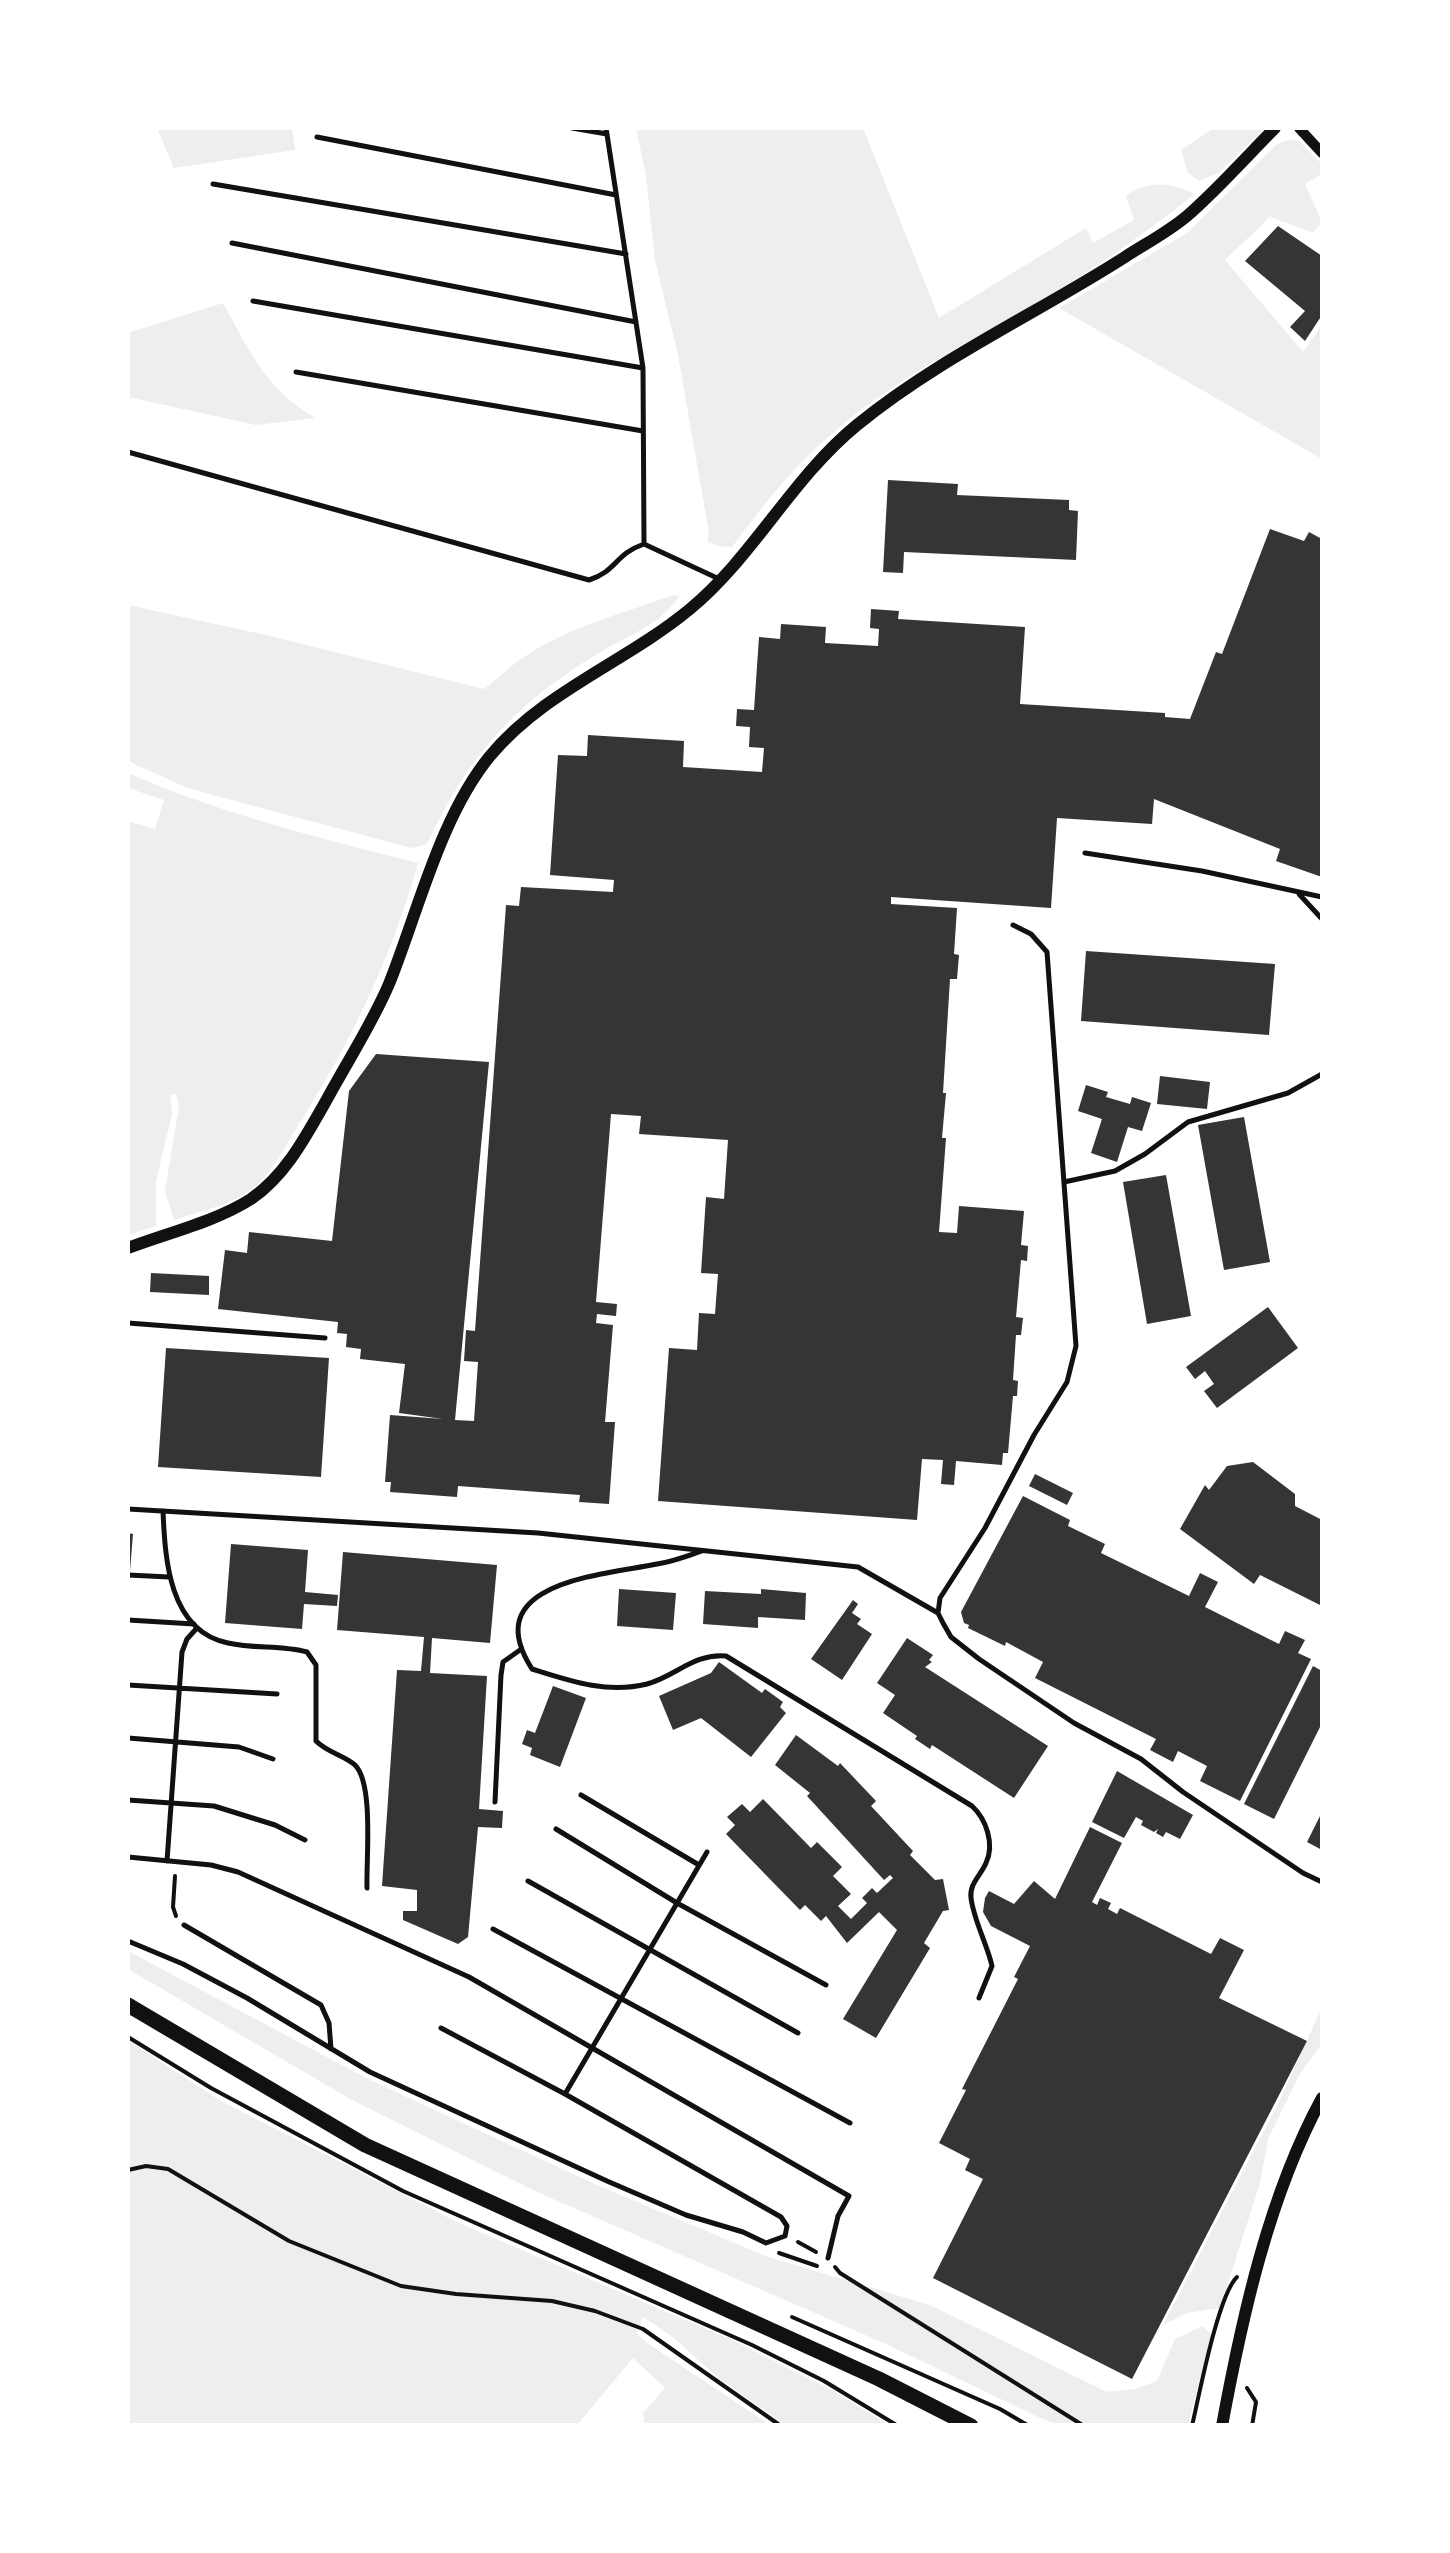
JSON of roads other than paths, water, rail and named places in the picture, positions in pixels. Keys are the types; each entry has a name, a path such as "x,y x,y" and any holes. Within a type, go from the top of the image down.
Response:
{"main road":[{"path":"128,2005 365,2145 879,2379 971,2426"}],"street":[{"path":"128,1248 235,1208 271,1183 302,1143 387,988 460,805 490,756 536,712 666,628 720,580 790,493 858,424 949,360 1186,217 1275,128"},
{"path":"1299,128 1322,153"},
{"path":"1222,2426 1240,2334 1267,2238 1322,2098"}],"lane":[{"path":"572,128 606,131 643,368 644,544"},
{"path":"318,137 616,195"},
{"path":"213,184 626,254"},
{"path":"232,242 636,322"},
{"path":"253,301 643,368"},
{"path":"296,372 644,431"},
{"path":"128,452 589,580 607,574 624,551 644,544 720,580"},
{"path":"1085,853 1202,871 1322,897"},
{"path":"1297,892 1322,918"},
{"path":"938,1612 940,1598 1068,1382 1076,1346 1047,952 1031,934 1013,925"},
{"path":"1064,1182 1115,1171 1146,1154 1188,1122 1288,1093 1322,1074"},
{"path":"128,1323 325,1338"},
{"path":"128,1509 538,1534 858,1568 938,1612 951,1637 978,1659 1074,1723 1142,1759 1183,1792 1304,1874 1322,1882"},
{"path":"162,1512 169,1577 196,1626"},
{"path":"702,1551 660,1564 603,1572 547,1589 522,1616 516,1630 520,1650 532,1670 593,1687 615,1688 649,1683 711,1655 726,1656 972,1806 984,1816 988,1860 970,1895 992,1966 979,1998"},
{"path":"128,1575 169,1577"},
{"path":"128,1620 196,1626 223,1643 307,1652 316,1666 316,1741 329,1753 356,1765 366,1784 367,1888"},
{"path":"167,1861 182,1652 196,1626"},
{"path":"495,1802 501,1674 503,1662 520,1650"},
{"path":"128,1685 277,1694"},
{"path":"128,1738 239,1747 273,1759"},
{"path":"581,1795 699,1865"},
{"path":"128,1800 214,1806 246,1814 306,1840"},
{"path":"556,1829 677,1904 826,1985"},
{"path":"565,2094 706,1852"},
{"path":"128,1857 224,1868 468,1977 849,2196 838,2216 828,2258"},
{"path":"528,1881 798,2033"},
{"path":"184,1925 320,2006 330,2023 331,2048"},
{"path":"493,1929 850,2123"},
{"path":"128,1942 183,1964 370,2072 686,2216 743,2232 766,2244 785,2236 787,2226 781,2217 441,2028"}]}
